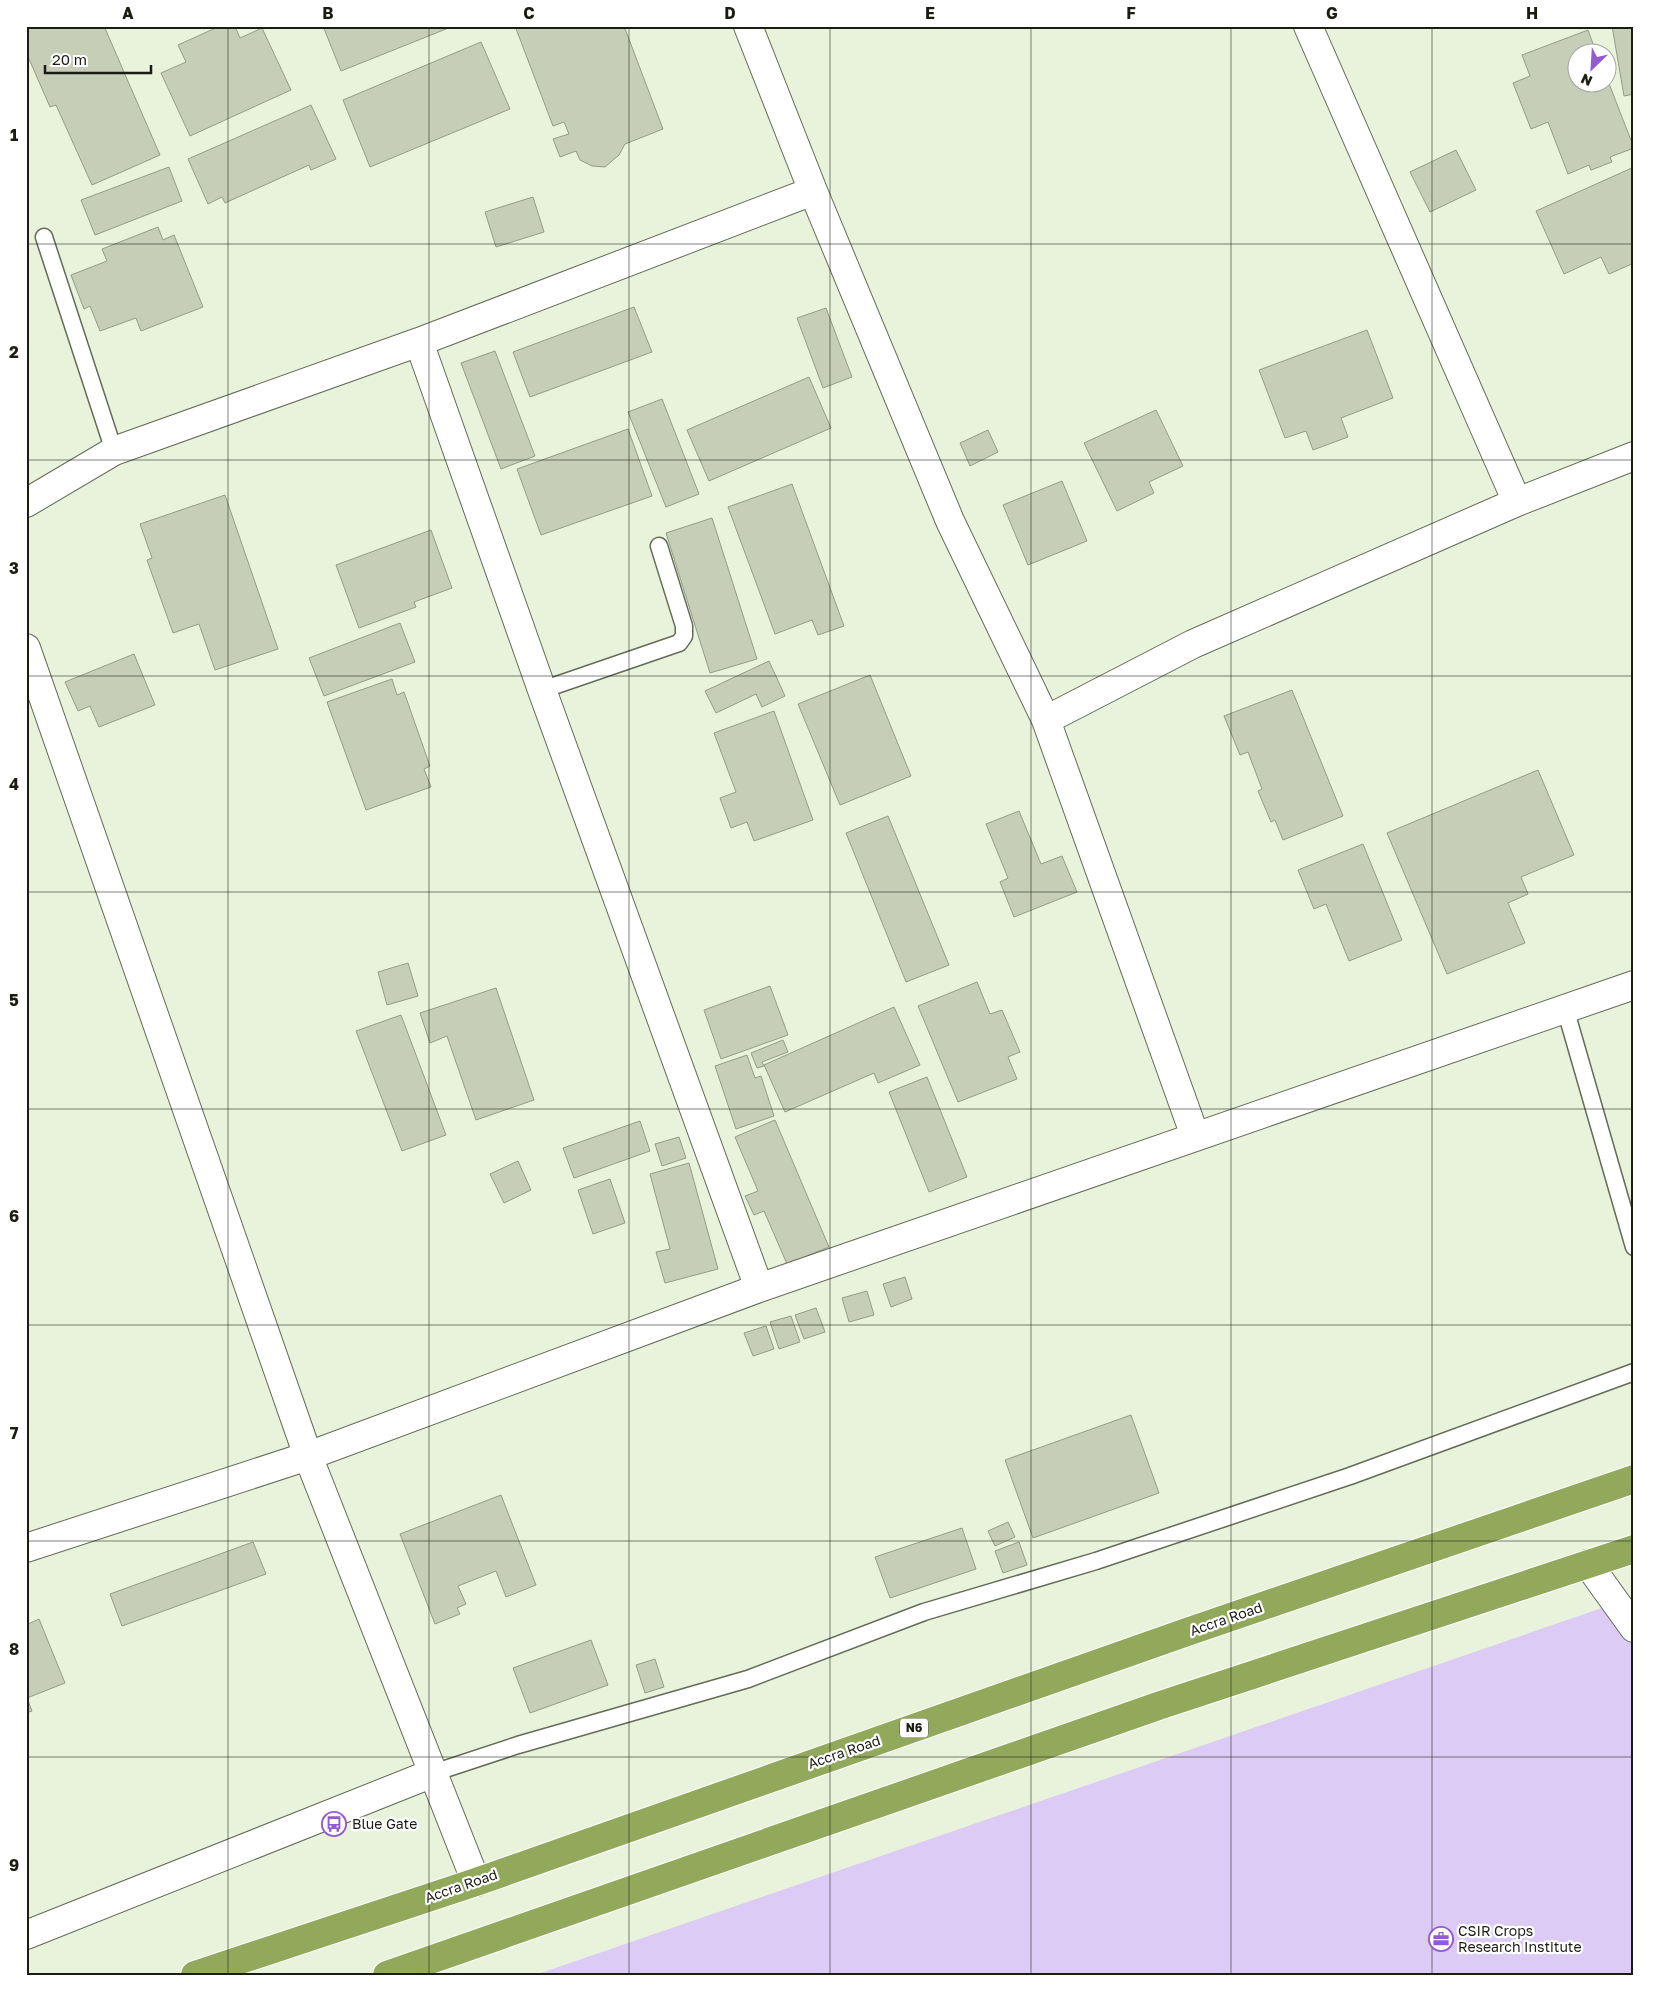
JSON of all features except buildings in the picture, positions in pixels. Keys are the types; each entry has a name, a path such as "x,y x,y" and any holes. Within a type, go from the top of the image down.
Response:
{"highway":[{"name":"Accra Road","path":"195,1975 476,1882 1178,1636 1634,1479"},
{"path":"387,1975 1161,1705 1634,1548"}],"street":[{"path":"748,26 813,191 950,521 1046,720 1195,1136"},
{"path":"1308,26 1517,502"},
{"path":"26,502 114,451 419,342 813,191"},
{"path":"419,342 542,690 759,1288"},
{"path":"1046,720 1193,644 1517,502 1634,456"},
{"path":"26,648 308,1456 476,1882"},
{"path":"26,1548 308,1456 759,1288 1634,985"},
{"path":"1588,1564 1634,1628"},
{"path":"26,1935 432,1773"}],"lane":[{"path":"44,237 114,451"},
{"path":"542,690 679,643 684,636 684,626 659,546"},
{"path":"1566,1008 1634,1247"},
{"path":"432,1773 518,1745 748,1679 924,1612 1106,1558 1350,1476 1634,1372"}],"shaded area":[{"path":"1634,1597 1634,1975 535,1975"}],"place":[{"name":"Blue Gate","path":"334,1824"},
{"name":"CSIR Crops Research Institute","path":"1441,1939"}]}
